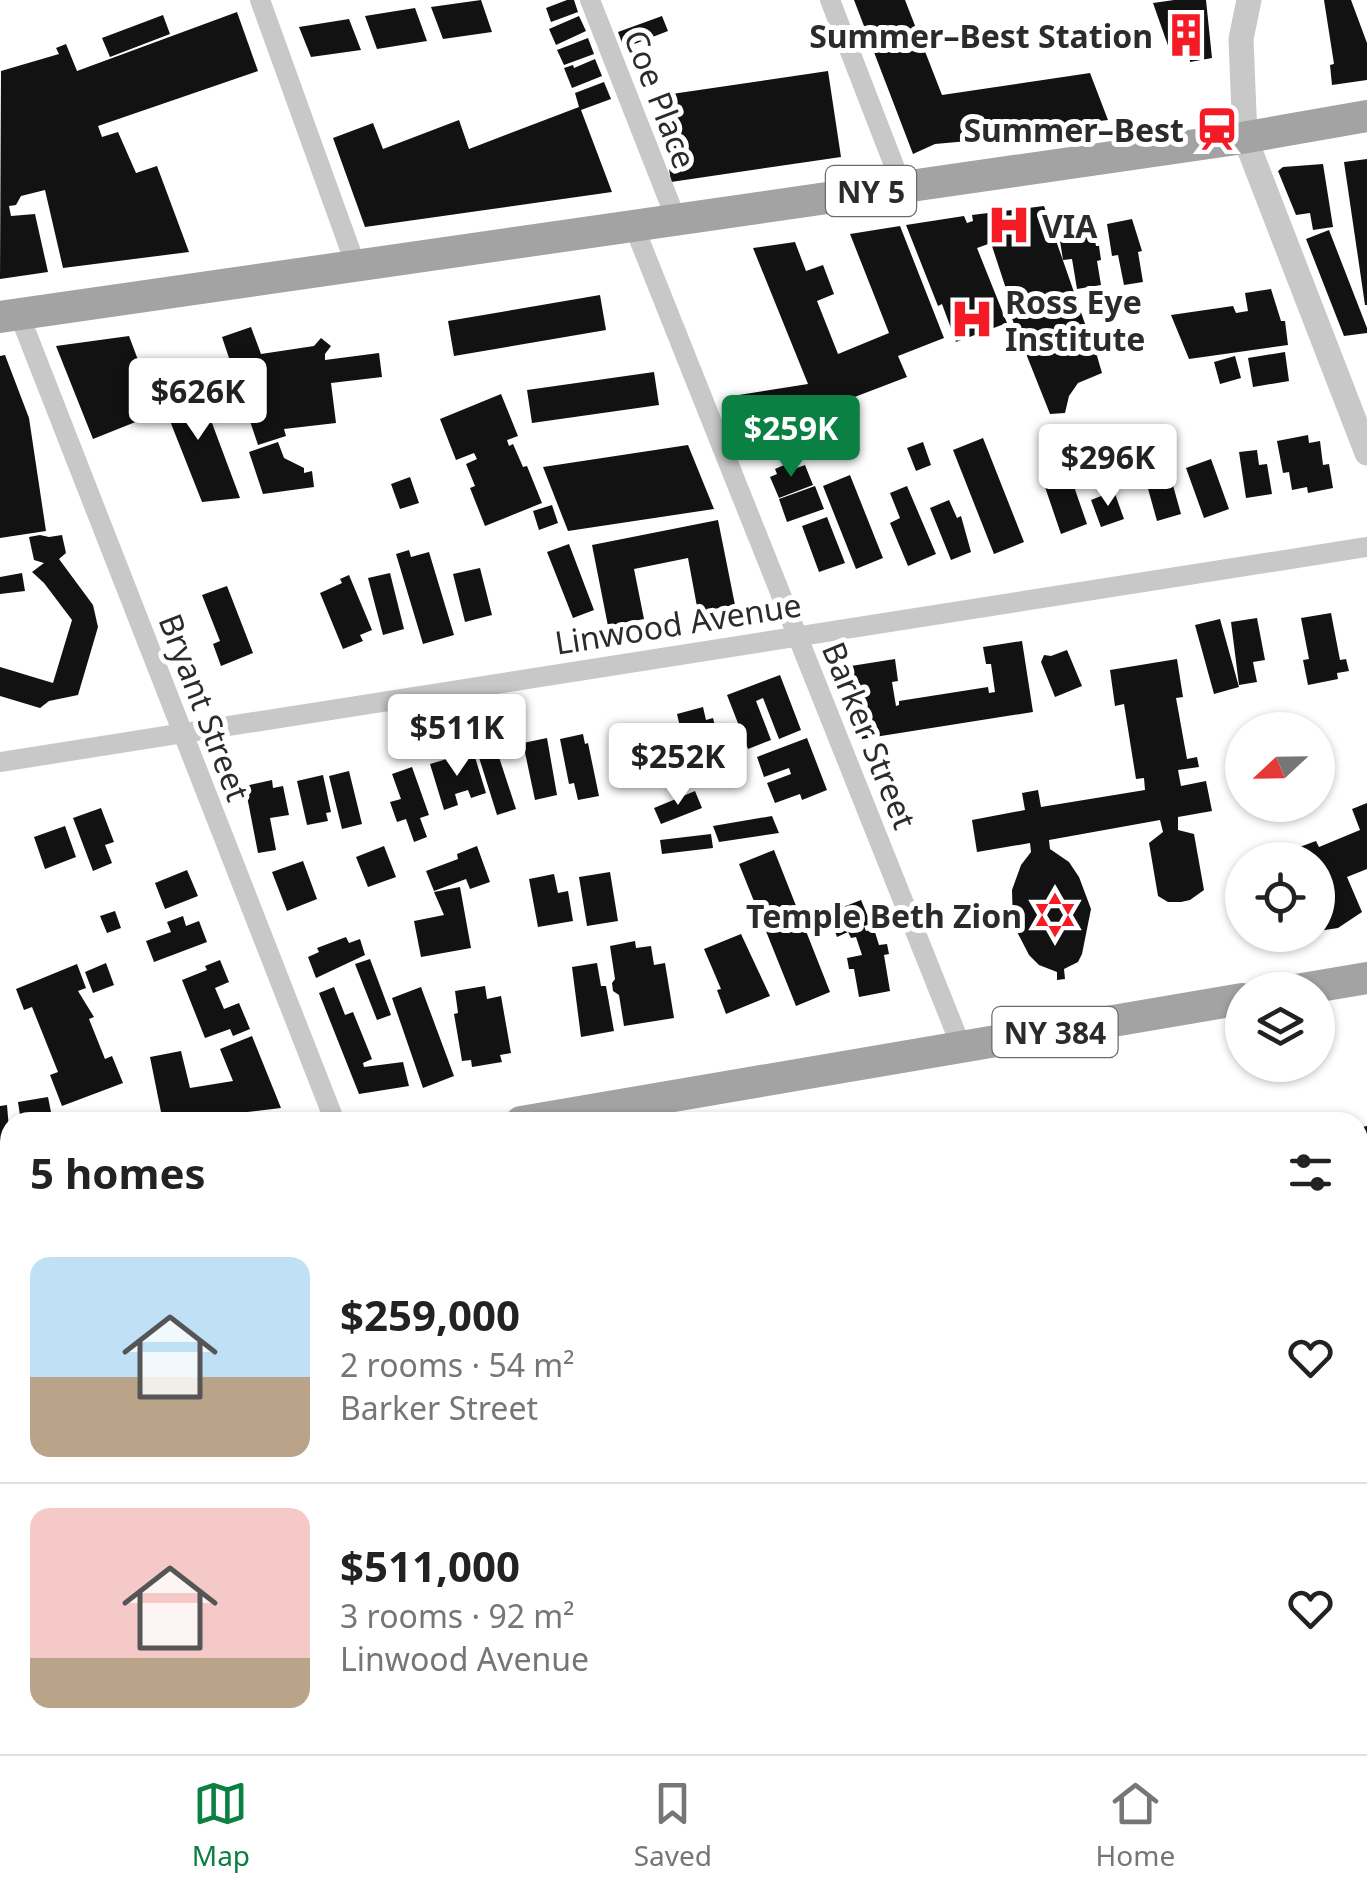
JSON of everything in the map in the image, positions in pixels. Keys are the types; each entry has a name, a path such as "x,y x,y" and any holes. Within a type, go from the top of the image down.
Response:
{"main road":[{"name":"NY 5","path":"10,315 1245,138 1367,116"},
{"path":"1335,983 1367,978"},
{"name":"NY 384","path":"580,1112 1225,1001"}],"street":[{"path":"260,0 356,266"},
{"name":"Coe Place","path":"590,0 676,219"},
{"path":"830,0 902,186"},
{"path":"1250,0 1241,40 1245,138 1367,453"},
{"name":"Barker Street","path":"633,224 961,1046"},
{"name":"Bryant Street","path":"10,315 183,734 331,1112"},
{"name":"Linwood Avenue","path":"0,762 1367,546"}],"building":[{"path":"481,0 492,32 443,39 431,7"},
{"path":"574,0 578,12 551,22 546,8"},
{"path":"854,0 905,0 942,95 1090,73 1108,120 1040,128 1023,136 935,144 913,154"},
{"name":"Summer–Best Station","path":"1206,0 1212,58 1190,62 1189,54 1172,57 1153,3"},
{"path":"1324,0 1351,0 1367,43 1367,80 1332,85 1330,65 1334,64"},
{"path":"415,8 427,41 377,49 365,16"},
{"path":"237,12 258,71 98,126 102,137 118,132 136,173 157,166 189,252 63,268 45,190 21,196 16,205 9,206 11,216 35,214 48,272 0,279 1,71 59,54 56,48 66,44 77,71"},
{"path":"163,15 170,34 110,57 102,38"},
{"path":"579,16 586,31 556,45 549,29"},
{"path":"662,16 668,31 624,48 618,32"},
{"path":"349,19 361,50 311,57 299,27"},
{"path":"588,38 594,54 564,65 557,50"},
{"path":"595,59 602,76 572,88 564,68"},
{"path":"828,71 841,157 671,182 658,96"},
{"path":"604,82 611,99 581,110 612,192 365,227 333,138 373,123 383,149 459,120 469,149 579,107 575,93"},
{"path":"1367,159 1367,305 1365,305 1344,162"},
{"path":"1323,164 1333,227 1313,230 1310,213 1296,215 1278,171 1283,167"},
{"path":"1044,206 1091,341 1105,332 1112,350 1097,356 1102,373 1078,383 1069,396 1065,413 1050,414 1007,306 1011,304 991,243 977,248 1007,323 956,342 906,225 964,216 967,223 973,221 972,215"},
{"path":"1132,219 1142,251 1138,252 1143,282 1124,285 1118,255 1112,256 1107,224"},
{"path":"1079,224 1080,231 1093,229 1101,260 1097,261 1101,285 1077,289 1072,259 1063,260 1058,228"},
{"path":"900,226 944,338 898,356 907,377 852,398 854,402 735,421 726,397 808,384 753,248 795,242 806,271 823,265 834,294 817,301 838,354 889,333 850,234"},
{"path":"1329,230 1367,333 1344,336 1306,239"},
{"path":"1271,289 1281,321 1285,321 1288,345 1189,359 1171,315 1233,306 1236,313 1248,311 1245,293"},
{"path":"600,295 606,330 454,356 448,321"},
{"path":"251,327 261,354 314,346 321,338 331,346 325,360 379,353 382,377 331,383 336,423 284,429 286,436 258,445 222,337"},
{"path":"129,336 158,413 93,439 56,346"},
{"path":"1285,352 1289,381 1253,387 1248,358"},
{"path":"5,355 29,418 46,531 0,538 0,356"},
{"path":"1235,356 1241,378 1220,384 1214,362"},
{"path":"654,372 659,405 532,423 527,390"},
{"path":"187,379 201,413 197,415 199,419 209,415 240,498 202,502 155,383"},
{"path":"501,394 518,436 507,440 509,446 513,444 523,467 527,466 542,503 485,526 470,488 475,486 466,464 477,459 474,453 456,460 440,419"},
{"path":"1308,435 1309,443 1320,441 1323,465 1329,464 1333,488 1308,493 1307,487 1292,490 1289,472 1283,473 1277,441"},
{"path":"983,438 1024,542 994,554 953,450"},
{"path":"278,442 284,458 304,468 304,473 312,471 314,487 263,494 249,452"},
{"path":"923,442 931,465 916,471 907,448"},
{"path":"688,445 714,509 568,531 543,467"},
{"path":"1257,450 1259,465 1267,464 1272,494 1246,498 1239,452"},
{"path":"1211,459 1229,509 1204,518 1186,468"},
{"path":"791,462 794,469 805,465 813,485 779,498 770,477 777,474 775,469"},
{"path":"1167,464 1181,514 1157,521 1147,485 1152,483 1148,469"},
{"path":"850,475 883,558 856,569 823,486"},
{"path":"410,477 419,503 400,509 391,484"},
{"path":"1071,478 1087,524 1061,534 1045,487"},
{"path":"815,486 824,509 787,522 779,499"},
{"path":"907,486 936,554 908,566 890,523 900,518 890,493"},
{"path":"1114,491 1124,519 1101,527 1091,500"},
{"path":"949,500 957,518 961,516 971,552 951,560 930,508"},
{"path":"552,505 558,523 539,530 533,511"},
{"path":"827,517 845,563 819,572 802,526"},
{"path":"718,520 735,605 698,612 688,558 634,569 644,619 608,626 592,545"},
{"path":"62,535 66,553 59,559 93,605 98,627 78,695 49,701 40,708 0,696 0,667 53,683 72,620 32,572 44,563 34,560 29,537"},
{"path":"569,544 594,610 573,618 547,552"},
{"path":"409,550 411,557 429,552 454,635 423,644 396,554"},
{"path":"480,568 492,615 465,622 453,574"},
{"path":"22,573 25,591 0,594 0,577"},
{"path":"390,573 404,629 383,635 368,578"},
{"path":"349,575 372,630 360,635 363,641 343,649 320,593 342,583 340,579"},
{"path":"227,586 253,653 221,666 213,644 220,641 202,595"},
{"path":"1331,613 1340,660 1346,659 1349,671 1337,673 1338,679 1308,685 1303,660 1309,659 1301,618"},
{"path":"1257,618 1265,660 1253,662 1257,682 1239,685 1231,622"},
{"path":"1220,619 1239,687 1214,694 1195,625"},
{"path":"1022,641 1033,712 862,739 851,666 895,659 898,681 892,682 896,706 899,701 988,687 989,693 995,692 991,664 986,664 983,647"},
{"path":"1067,650 1082,686 1055,697 1041,662 1044,655"},
{"path":"1177,659 1183,697 1176,698 1187,759 1197,757 1199,767 1178,770 1181,786 1206,781 1212,811 1178,817 1178,830 1194,834 1204,890 1181,902 1168,902 1158,896 1149,843 1163,832 1160,820 1049,840 1050,849 1069,862 1079,877 1091,909 1082,954 1078,962 1064,969 1065,979 1057,980 1057,972 1039,965 1029,955 1013,924 1012,890 1021,865 1031,852 1030,843 977,852 972,820 1025,810 1022,793 1038,790 1041,807 1145,790 1144,778 1136,779 1124,704 1115,706 1110,670"},
{"path":"780,675 801,730 779,739 763,698 756,701 771,740 748,749 727,695"},
{"path":"703,707 706,720 713,718 719,743 710,745 713,759 689,765 677,714"},
{"path":"646,727 652,764 631,767 625,730"},
{"path":"583,734 599,796 578,800 574,783 569,784 560,739"},
{"path":"547,738 557,795 535,800 523,743"},
{"path":"807,738 827,790 802,800 800,794 775,803 767,783 791,774 789,768 764,777 757,757"},
{"path":"495,745 516,809 497,815 477,751"},
{"path":"474,754 486,793 471,798 468,790 455,794 458,805 444,810 430,764"},
{"path":"412,767 429,815 420,818 427,837 414,842 406,819 397,822 390,802 401,799 392,774"},
{"path":"349,771 362,824 342,829 329,776"},
{"path":"323,775 331,812 326,813 328,821 307,825 297,781"},
{"path":"272,780 273,788 283,786 289,815 270,818 276,850 258,853 245,786"},
{"path":"695,791 702,808 661,824 654,808"},
{"path":"1367,803 1367,869 1347,877 1362,912 1335,928 1335,842 1331,842 1360,830 1352,809"},
{"path":"101,808 114,842 105,845 112,863 93,871 73,818"},
{"path":"772,816 779,833 719,842 713,826"},
{"path":"65,826 76,857 45,869 34,837"},
{"path":"711,834 713,848 662,854 660,840"},
{"path":"384,846 396,877 368,887 356,857"},
{"path":"477,846 490,882 470,889 466,879 434,891 426,871 458,859 457,854"},
{"path":"774,850 830,992 796,1006 739,864"},
{"path":"303,861 317,899 287,911 272,872"},
{"path":"187,870 198,896 165,909 155,883"},
{"path":"610,872 618,921 587,926 579,877"},
{"path":"554,874 558,893 568,891 573,921 538,927 529,879"},
{"path":"460,887 471,948 421,957 414,921 444,915 434,892"},
{"path":"861,900 871,924 864,926 866,931 874,929 879,945 887,944 889,954 884,955 890,991 859,997 854,969 849,969 847,958 862,955 856,937 851,938 848,932 837,937 828,913"},
{"path":"115,911 121,928 107,933 100,916"},
{"path":"183,916 186,926 199,921 207,942 154,962 146,941 171,932 167,922"},
{"path":"741,934 770,996 726,1014 717,990 721,989 704,949"},
{"path":"346,937 349,943 360,939 365,955 316,978 308,957 319,952 317,948"},
{"path":"635,941 636,948 651,946 654,965 665,963 674,1018 624,1026 619,995 613,991 610,946"},
{"path":"370,959 391,1015 377,1020 355,964"},
{"path":"220,960 229,982 215,988 224,1009 239,1003 250,1029 233,1036 230,1029 205,1038 182,980"},
{"path":"106,963 114,985 93,993 85,972"},
{"path":"597,963 601,986 606,986 614,1031 581,1037 572,967"},
{"path":"77,964 86,988 78,991 94,1017 89,1019 105,1059 112,1056 123,1083 62,1106 50,1075 58,1072 32,1007 24,1010 16,989"},
{"path":"485,986 487,999 501,996 511,1053 500,1055 502,1062 472,1067 471,1060 462,1061 454,1014 458,1013 455,991"},
{"path":"334,987 345,1015 353,1012 372,1059 363,1063 364,1067 403,1062 409,1086 359,1094 319,993"},
{"path":"421,987 454,1076 423,1088 392,998"},
{"path":"252,1036 281,1108 161,1112 150,1057 181,1051 190,1088 233,1081 220,1049"},
{"path":"48,1097 51,1112 20,1112 18,1102"}],"place":[{"name":"Summer–Best Station","path":"1186,35"},
{"name":"Summer–Best","path":"1217,129"},
{"name":"VIA","path":"1009,225"},
{"name":"Ross Eye Institute","path":"972,319"},
{"name":"Temple Beth Zion","path":"1055,915"}]}
